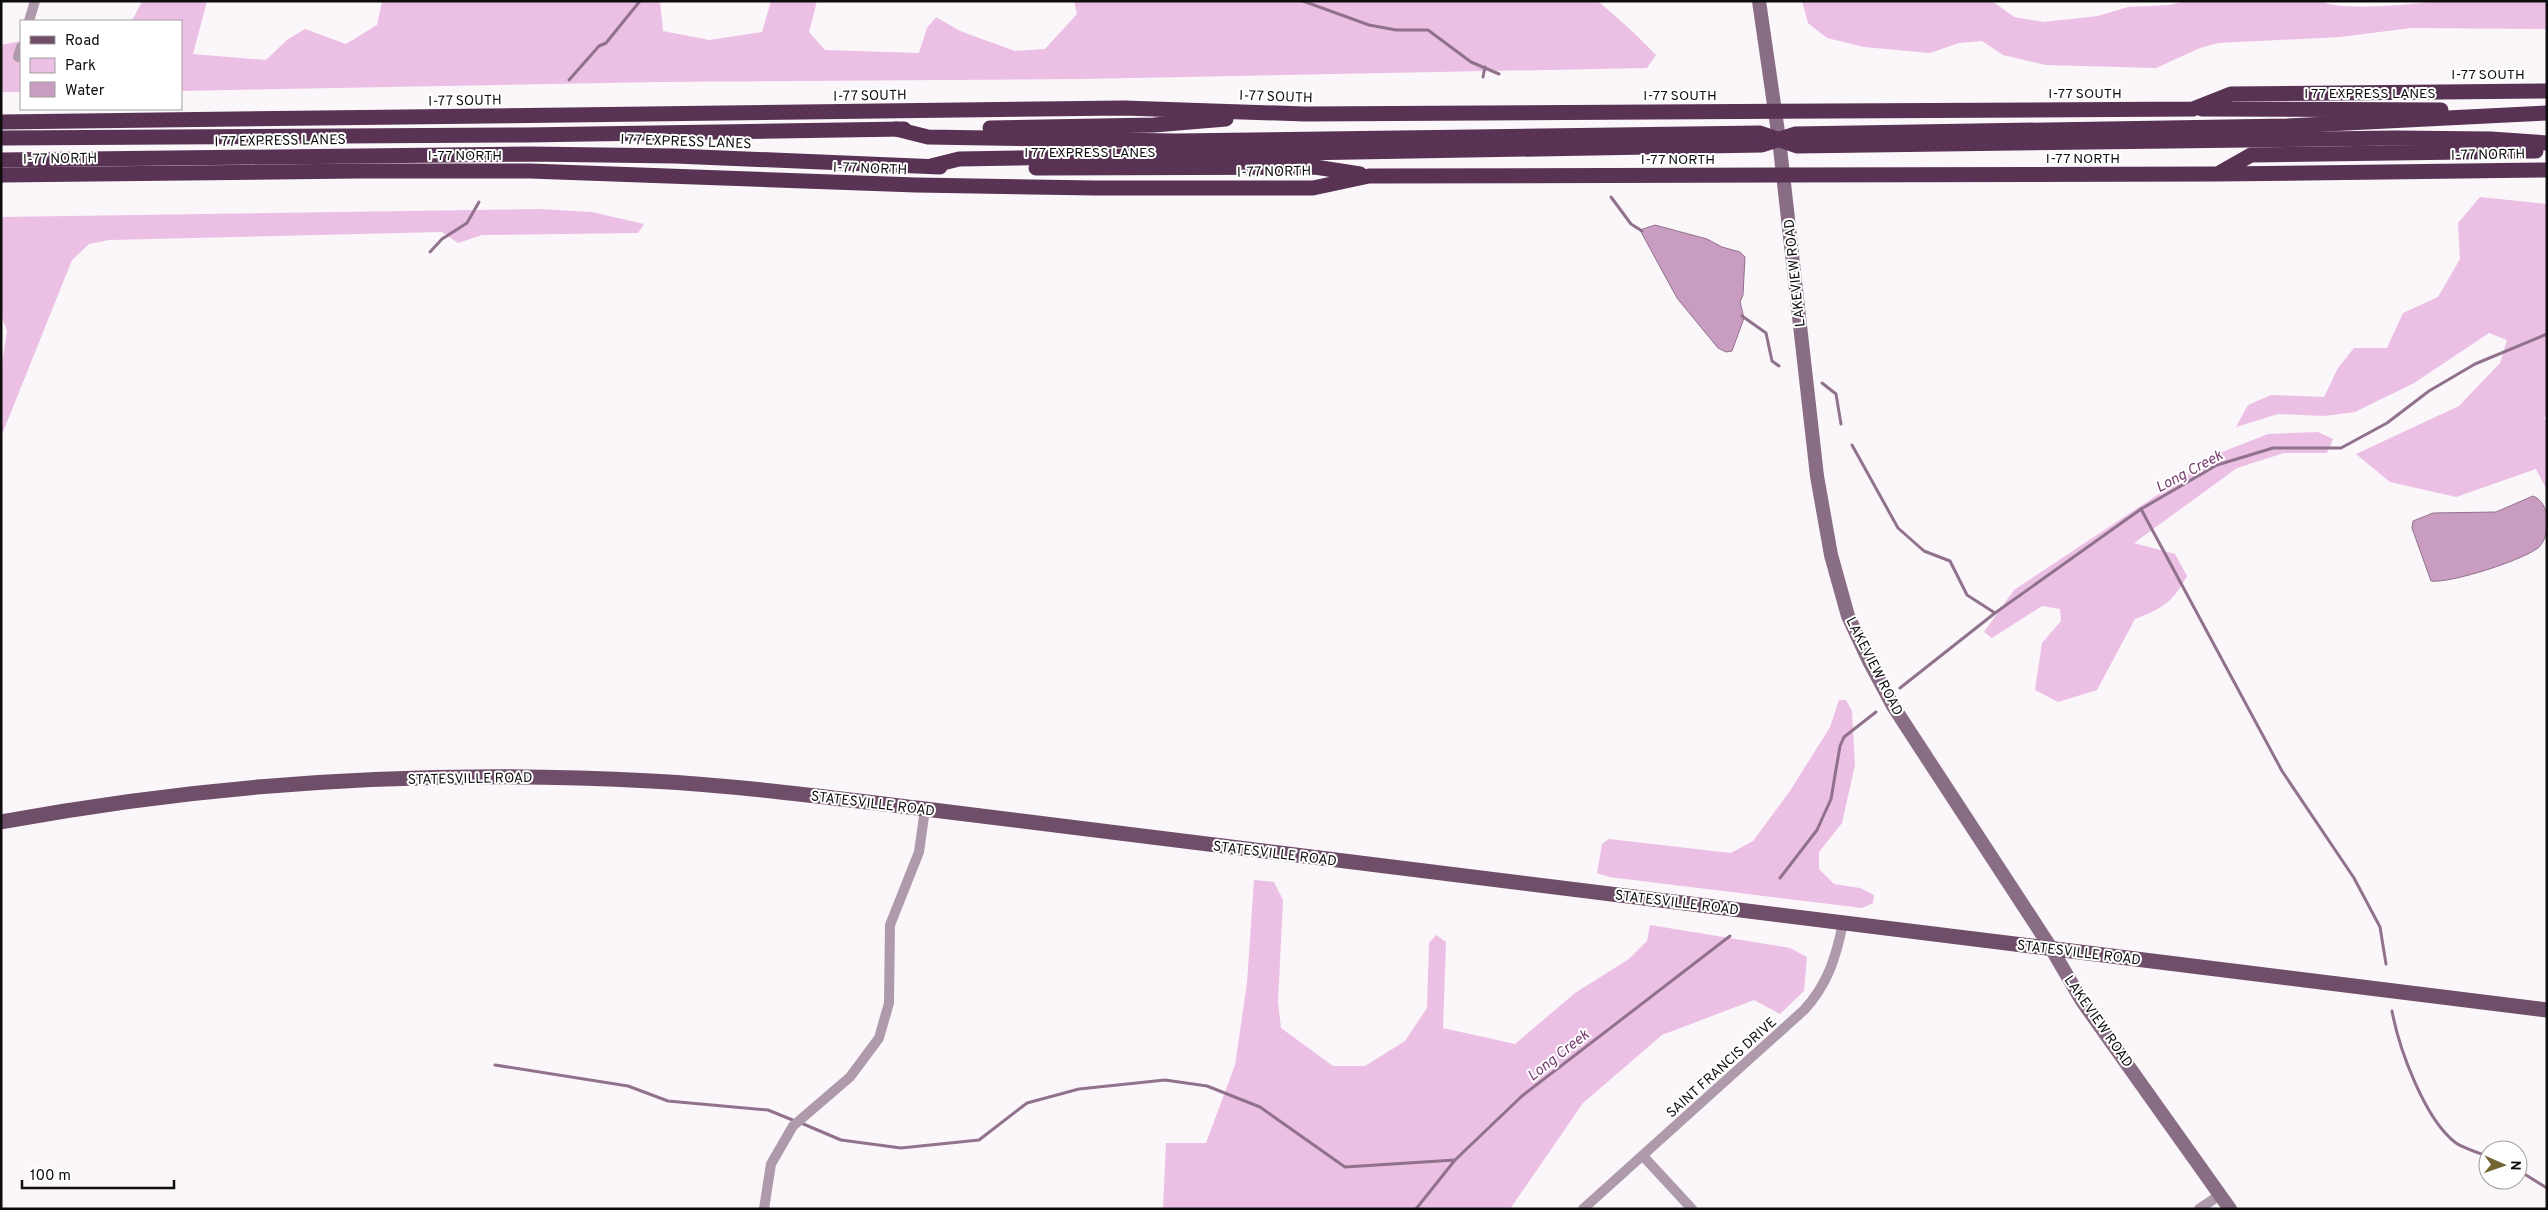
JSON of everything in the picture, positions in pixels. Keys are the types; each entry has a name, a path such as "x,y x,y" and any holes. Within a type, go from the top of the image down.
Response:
{"highway":[{"name":"I-77 SOUTH","path":"1,122 1124,108 1305,114 2193,109 2232,94 2547,91"},
{"name":"I 77 EXPRESS LANES","path":"2193,109 2547,112"},
{"path":"1825,139 2324,125 2547,112"},
{"name":"I 77 EXPRESS LANES","path":"1,138 526,135 1154,125 1305,114"},
{"path":"896,129 928,137 1152,140 1732,140 1762,145 1795,134 1825,139 2396,138 2491,139 2547,143"},
{"path":"931,166 960,159 1732,140"},
{"path":"2217,174 2251,155 2547,151"},
{"name":"I 77 EXPRESS LANES","path":"1,160 569,154 675,156 931,166 1095,169 1315,167 1369,176"},
{"name":"I-77 NORTH","path":"1,176 358,171 530,171 916,186 1313,188 1369,176 2217,174 2547,170"}],"main road":[{"name":"LAKEVIEW ROAD","path":"1760,1 1779,140 1820,493 1831,555 1848,616 1869,661 1909,731 2051,948 2082,1001 2230,1209"},
{"name":"STATESVILLE ROAD","path":"1,822 218,790 347,780 490,776 707,785 925,809 2547,1010"}],"street":[{"path":"29,20 35,1"},
{"path":"18,57 20,50"},
{"path":"764,1209 771,1164 793,1126 850,1078 879,1038 889,1003 890,926 918,852 925,809"},
{"name":"SAINT FRANCIS DRIVE","path":"1582,1209 1793,1022 1816,997 1830,972 1843,923"},
{"path":"1643,1156 1692,1209"},
{"path":"2199,1209 2220,1195"}],"green space":[{"path":"142,1 207,1 193,54 266,60 287,40 305,29 346,44 377,25 382,1 660,1 663,31 709,40 762,32 771,1 817,1 809,32 825,50 919,53 927,28 936,17 960,31 1015,51 1045,49 1077,14 1074,1 1598,1 1656,55 1647,68 1082,79 658,82 182,91 182,20 132,20"},
{"path":"1802,1 1992,1 2014,17 2043,22 2098,16 2128,7 2169,5 2186,1 2321,1 2330,4 2360,7 2439,1 2547,1 2547,29 2411,28 2340,37 2218,43 2200,48 2156,68 2046,65 2003,55 1982,41 1959,43 1930,53 1864,47 1827,38 1808,23"},
{"path":"20,41 20,92 1,92 1,45"},
{"path":"2480,197 2547,204 2547,417 2544,417 2547,425 2547,490 2536,469 2456,497 2390,482 2356,454 2459,406 2500,363 2507,340 2489,333 2414,383 2355,412 2324,416 2278,414 2236,427 2248,405 2271,395 2324,397 2338,368 2354,348 2387,348 2403,313 2438,297 2460,259 2458,223"},
{"path":"541,209 592,212 644,224 638,233 482,235 458,243 442,232 109,240 89,244 72,260 1,437 1,370 7,331 1,315 1,217"},
{"path":"2318,432 2333,439 2327,453 2284,453 2237,468 2134,543 2175,554 2187,576 2177,592 2166,604 2153,612 2135,619 2097,690 2058,702 2035,690 2042,643 2061,621 2060,609 2042,606 1992,638 1984,632 2014,590 2222,452 2268,434"},
{"path":"1839,700 1846,700 1852,711 1855,765 1842,823 1819,852 1819,869 1834,884 1860,888 1874,895 1873,903 1862,908 1609,877 1597,873 1602,844 1609,839 1731,853 1753,841 1790,791 1830,727"},
{"path":"1254,880 1274,882 1283,900 1278,1002 1281,1028 1333,1066 1365,1066 1405,1041 1427,1008 1429,943 1436,935 1446,942 1443,1028 1515,1044 1575,993 1629,959 1647,941 1650,925 1790,948 1807,957 1804,991 1780,1014 1754,1000 1662,1035 1583,1103 1510,1209 1163,1209 1166,1143 1206,1143 1235,1065 1247,983"}],"water":[{"path":"1655,225 1707,239 1722,247 1740,252 1745,257 1743,295 1740,302 1744,318 1732,351 1726,352 1718,348 1677,298 1640,230"},
{"path":"2533,496 2543,504 2547,517 2547,528 2540,546 2505,564 2488,570 2454,579 2431,581 2412,528 2413,521 2433,513 2496,512"}],"waterway":[{"path":"569,80 599,46 606,43 640,1"},
{"path":"1303,1 1369,25 1396,30 1428,30 1471,62 1499,74"},
{"path":"1483,77 1485,67"},
{"path":"1611,197 1631,224 1642,231"},
{"path":"430,252 442,239 467,223 479,202"},
{"path":"1742,316 1766,333 1772,361 1779,366"},
{"name":"Long Creek","path":"1900,688 1995,613 2141,509 2217,465 2273,448 2341,448 2387,423 2429,391 2475,364 2547,334"},
{"path":"1822,383 1836,394 1841,424"},
{"path":"1852,445 1898,528 1924,551 1950,561 1967,595 1995,613"},
{"path":"2141,509 2282,771 2354,878 2380,927 2386,964"},
{"name":"Long Creek","path":"1780,878 1817,830 1831,799 1840,746 1844,737 1876,712"},
{"name":"Long Creek","path":"1416,1209 1455,1160 1522,1096 1730,936"},
{"path":"2392,1011 2395,1027 2407,1063 2415,1083 2434,1118 2456,1143 2478,1153"},
{"path":"495,1065 628,1086 668,1101 768,1110 795,1121"},
{"path":"801,1123 841,1140 901,1148 979,1140 1027,1103 1079,1089 1165,1080 1207,1086 1260,1107 1345,1167 1455,1160"},
{"path":"2528,1176 2547,1188"}]}
